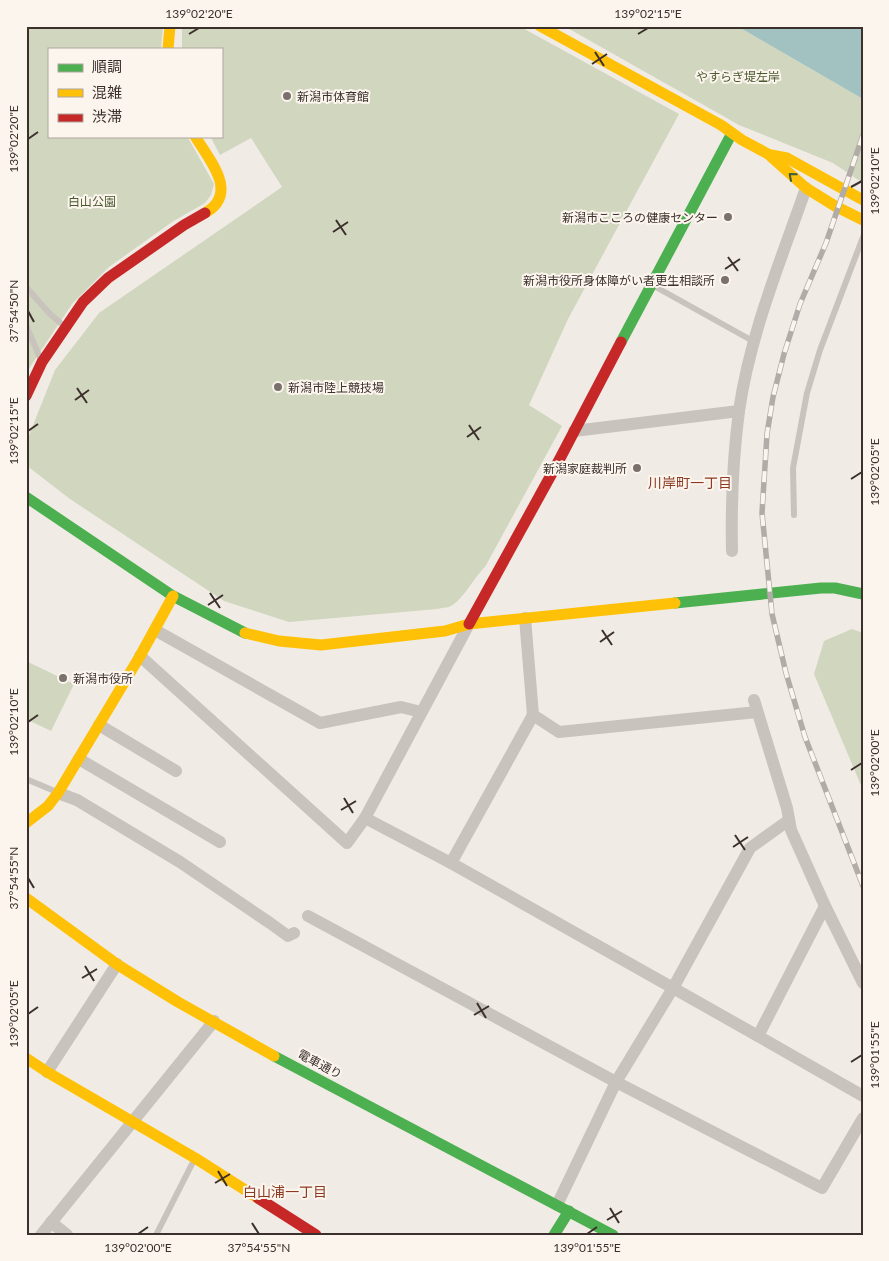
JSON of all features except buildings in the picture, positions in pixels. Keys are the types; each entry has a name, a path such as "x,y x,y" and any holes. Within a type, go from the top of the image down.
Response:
{"street":[{"path":"168,48 170,26"},
{"path":"540,26 721,125 742,140 768,154 806,188 834,206 863,220"},
{"path":"140,656 348,843 365,818 732,133"},
{"path":"26,396 42,362 77,309 108,278 184,225 214,208 222,195 221,180 196,138"},
{"path":"768,154 787,158 863,200"},
{"path":"732,551 732,477 739,411 748,365 768,295 806,188"},
{"path":"574,431 739,411"},
{"path":"26,497 174,596 243,633 279,641 321,644 445,630 469,624 821,588 835,588 863,594"},
{"path":"26,823 48,806 58,793 174,596"},
{"path":"451,863 533,715 525,618"},
{"path":"155,630 320,723 402,707 421,712"},
{"path":"533,715 560,732 756,706 791,830 825,906 863,983"},
{"path":"99,725 176,771"},
{"path":"79,759 220,842"},
{"path":"58,793 77,800 180,862 284,934 288,936 294,933"},
{"path":"365,818 451,863 863,1096"},
{"path":"557,1204 616,1082 673,988 750,848 789,820"},
{"name":"電車通り","path":"26,898 117,964 214,1021 322,1081 557,1204 598,1231 613,1235"},
{"path":"758,1036 825,906"},
{"path":"308,916 616,1082 822,1188 863,1118"},
{"path":"47,1072 117,964"},
{"path":"41,1235 214,1021"},
{"path":"26,1058 195,1158 316,1235"},
{"path":"554,1235 569,1211"},
{"path":"51,1222 67,1235"}],"lane":[{"path":"794,515 793,468 807,393 820,350 863,237"},
{"path":"650,284 751,340"},
{"path":"26,287 49,313 65,327"},
{"path":"26,325 42,362"},
{"path":"26,779 58,793"},
{"path":"156,1235 195,1158"}],"green space":[{"name":"白山公園","path":"26,26 163,26 161,48 48,48 48,138 188,138 214,184 211,195 205,203 172,222 109,267 72,304 26,373"},
{"path":"182,26 519,26 679,114 568,319 529,405 562,426 485,567 459,600 449,607 289,622 224,601 70,499 26,465 26,443 55,370 99,313 282,187 251,138 220,155 211,138 222,138 222,48 182,48"},
{"name":"やすらぎ堤左岸","path":"564,26 737,26 863,99 863,183 833,163 739,125"},
{"path":"852,629 863,633 863,790 814,674 824,641"},
{"path":"26,661 74,684 51,731 26,719"}],"water":[{"path":"737,26 863,26 863,99"}],"railway":[{"path":"863,135 826,243 800,304 784,354 773,397 767,434 762,513 772,614 786,673 805,737 863,886"}],"traffic: fast":[{"path":"621,342 732,133"},
{"path":"26,497 173,596 245,633"},
{"path":"675,603 821,588 835,588 863,594"},
{"path":"274,1056 613,1235"},
{"path":"554,1235 569,1211"}],"traffic: slow":[{"path":"168,48 170,26"},
{"path":"540,26 721,125 742,140 768,154 806,188 863,220"},
{"path":"196,138 214,166 221,186 220,196 215,205 205,213"},
{"path":"771,155 787,158 863,200"},
{"path":"26,823 48,806 58,793 140,656 173,596"},
{"path":"245,633 279,641 321,645 445,631 469,624 675,603"},
{"path":"26,898 118,965 178,1002 274,1056"},
{"path":"26,1058 195,1158 258,1198"}],"traffic: jam":[{"path":"26,396 42,362 83,302 108,278 184,225 205,213"},
{"path":"469,624 556,466 621,342"},
{"path":"258,1198 316,1235"}],"place":[{"name":"新潟市体育館","path":"287,96"},
{"name":"新潟市こころの健康センター","path":"728,217"},
{"name":"新潟市役所身体障がい者更生相談所","path":"725,280"},
{"name":"新潟市陸上競技場","path":"278,387"},
{"name":"新潟家庭裁判所","path":"637,468"},
{"name":"新潟市役所","path":"63,678"}],"district":[{"name":"川岸町一丁目","path":"690,482"},
{"name":"白山浦一丁目","path":"285,1191"}]}
